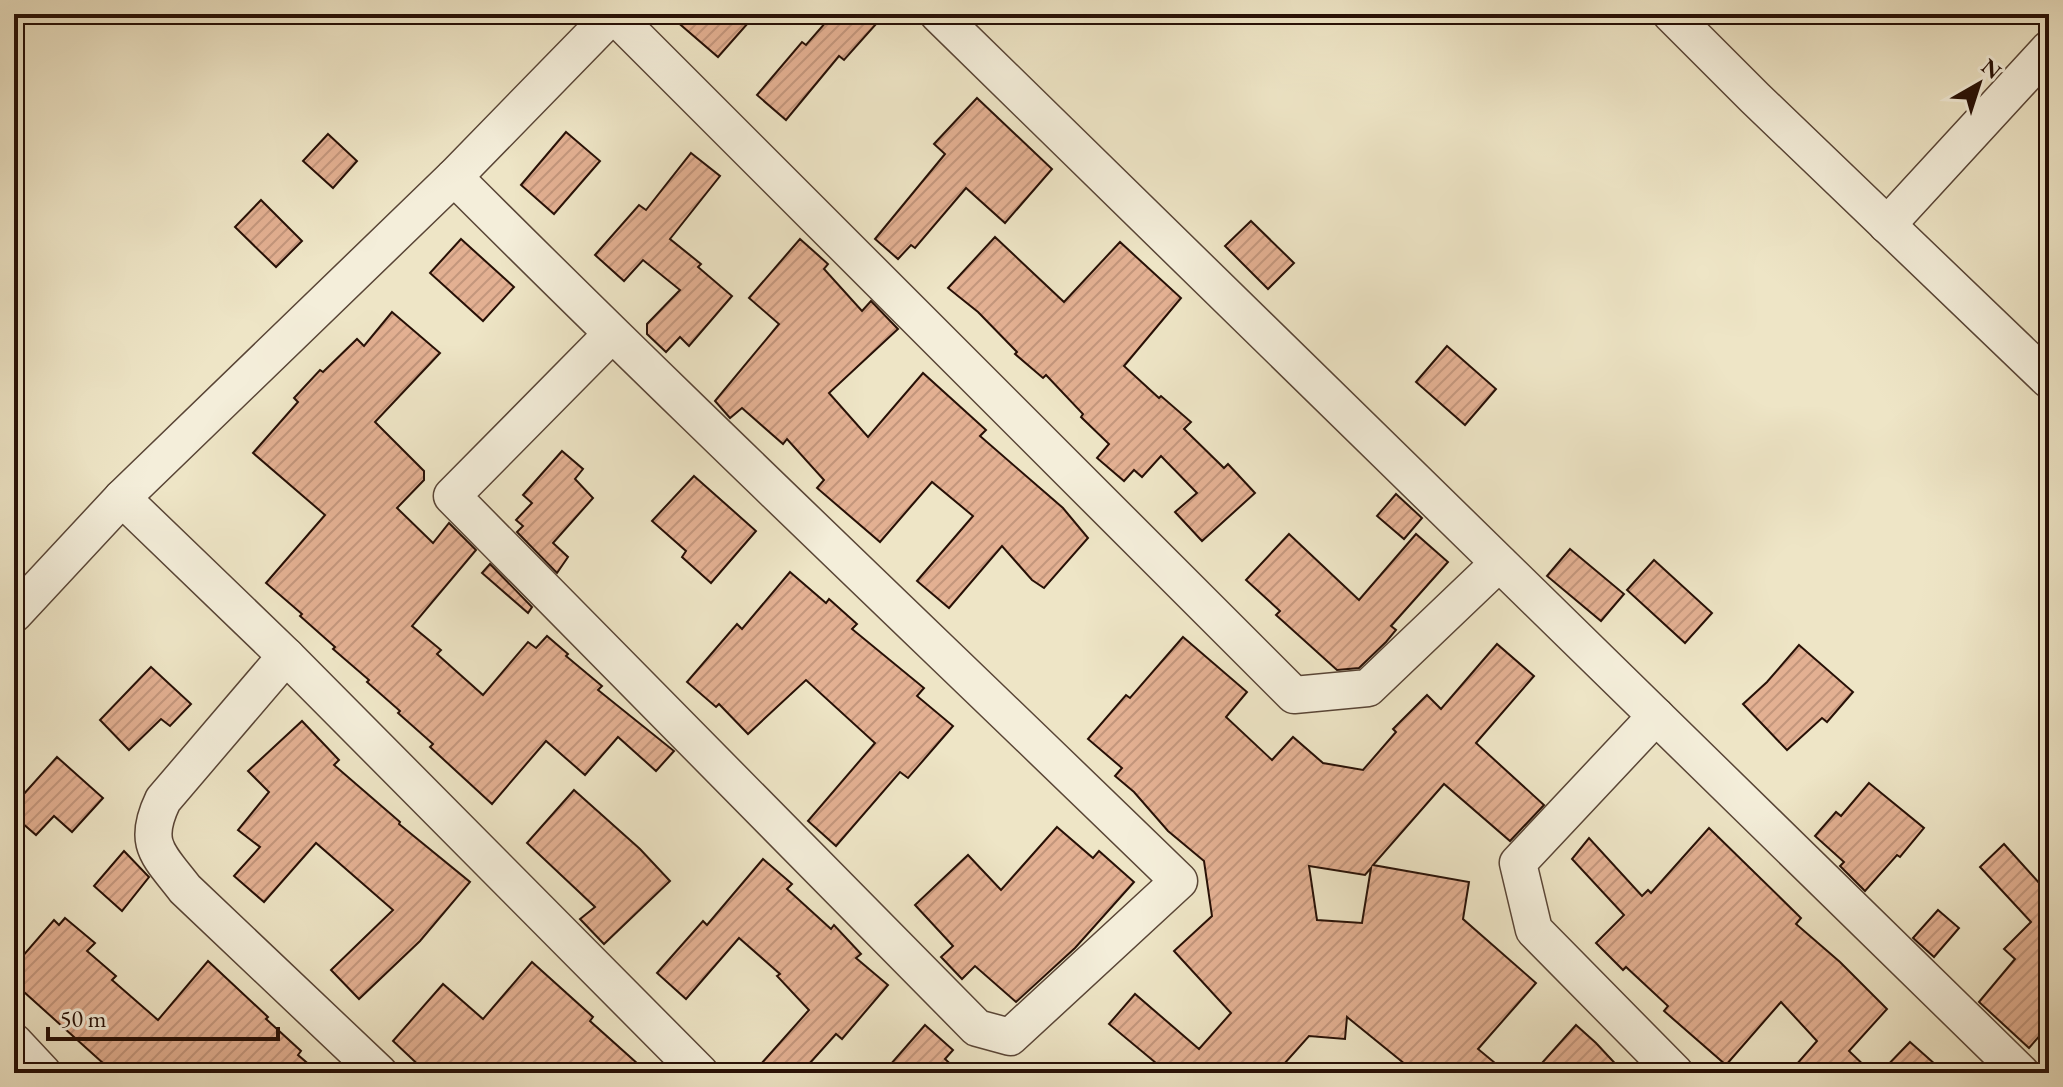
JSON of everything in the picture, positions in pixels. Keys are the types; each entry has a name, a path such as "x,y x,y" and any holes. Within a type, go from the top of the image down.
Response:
{"street":[{"path":"14,614 122,498 454,177 613,14 1294,695 1368,688 1499,563"},
{"path":"938,14 2021,1073"},
{"path":"1682,18 1887,225 2049,380"},
{"path":"1887,225 2049,49"},
{"path":"454,177 611,335 804,517 1179,881 1010,1037 977,1028 452,496 611,335"},
{"path":"122,498 286,656 700,1073"},
{"path":"286,656 163,800 153,821 151,840 185,889 379,1073"},
{"path":"1656,716 1518,863 1534,930 1675,1073"},
{"path":"14,1042 43,1073"}],"building":[{"path":"668,14 756,14 718,57"},
{"path":"833,14 885,14 844,60 839,56 786,120 757,95 802,42 806,45"},
{"path":"977,98 1052,169 1005,223 966,188 915,248 911,245 898,259 875,239 945,154 934,144"},
{"path":"566,132 600,161 554,214 521,185"},
{"path":"328,134 357,161 333,188 303,161"},
{"path":"691,153 720,176 670,239 701,264 698,267 732,296 689,346 680,337 666,352 647,334 647,324 680,290 643,260 624,281 595,255 639,205 646,210"},
{"path":"261,200 302,241 276,267 235,227"},
{"path":"1251,221 1294,263 1268,289 1225,246"},
{"path":"995,237 1064,302 1120,242 1181,298 1124,366 1191,422 1184,429 1224,468 1228,464 1255,493 1202,541 1175,512 1197,493 1161,456 1142,477 1134,470 1124,481 1097,458 1109,444 1081,417 1083,414 1046,375 1043,378 1015,354 1017,352 978,312 948,288"},
{"path":"461,239 514,287 483,321 430,273"},
{"path":"800,239 828,264 824,269 862,311 871,301 898,329 829,393 868,437 923,373 986,430 980,436 1063,508 1088,538 1044,588 1032,580 1002,546 949,608 917,581 973,516 932,482 880,542 817,488 824,480 787,439 783,444 742,408 730,418 715,401 779,324 749,298"},
{"path":"392,312 440,353 375,422 424,471 424,480 397,508 433,543 449,523 476,550 412,626 441,650 437,654 483,695 528,642 536,648 547,636 602,686 598,690 674,751 656,771 618,737 585,775 546,741 492,804 430,747 433,744 333,649 335,647 300,616 302,614 266,583 325,515 253,453 298,402 294,398 320,370 323,372 357,339 364,346"},
{"path":"1447,346 1496,389 1465,425 1416,382"},
{"path":"562,451 583,469 575,479 593,498 553,543 568,557 557,573 517,532 523,526 516,520 532,503 523,495"},
{"path":"694,476 756,531 711,583 682,557 686,551 652,521"},
{"path":"1396,494 1422,518 1404,539 1377,516"},
{"path":"1289,534 1359,600 1416,534 1448,562 1391,626 1396,630 1386,642 1359,668 1337,670 1276,615 1280,611 1246,580"},
{"path":"1570,549 1624,594 1601,621 1547,576"},
{"path":"1654,560 1712,613 1685,643 1627,590"},
{"path":"490,564 532,607 528,613 482,573"},
{"path":"790,572 826,603 829,599 857,624 852,629 924,688 917,696 953,726 908,778 900,772 836,846 808,821 875,743 806,680 748,734 719,704 716,707 687,682 737,624 742,629"},
{"path":"1183,637 1247,692 1226,717 1272,760 1293,737 1323,763 1363,770 1396,732 1393,729 1427,695 1441,709 1497,644 1534,676 1476,743 1544,805 1510,841 1444,784 1373,865 1469,882 1463,919 1536,983 1478,1049 1507,1073 1416,1073 1347,1017 1345,1039 1309,1036 1276,1073 1168,1073 1109,1024 1135,994 1199,1049 1231,1013 1174,951 1212,916 1204,861 1168,831 1134,792 1115,776 1122,768 1088,739 1126,695 1130,698","holes":["1309,866 1365,875 1371,868 1362,923 1317,920"]},
{"path":"1799,645 1853,692 1827,722 1822,718 1787,750 1743,704"},
{"path":"151,667 191,704 170,726 161,719 129,750 100,720"},
{"path":"302,721 339,760 334,765 470,882 420,941 359,999 331,970 393,910 316,843 264,902 234,876 260,847 238,830 269,792 248,771"},
{"path":"57,757 103,798 72,832 54,816 36,835 14,816 14,805"},
{"path":"1869,783 1924,828 1865,891 1840,866 1844,862 1815,836 1836,812 1841,816"},
{"path":"574,790 640,849 670,881 604,944 580,919 595,907 527,843"},
{"path":"1057,827 1093,858 1099,851 1134,882 1075,948 1016,1002 975,966 962,979 941,957 953,946 915,905 968,855 1001,890"},
{"path":"1709,828 1801,918 1796,924 1887,1009 1849,1051 1872,1073 1789,1073 1817,1041 1781,1002 1726,1065 1664,1011 1668,1006 1626,967 1623,970 1596,943 1624,915 1572,859 1589,838 1642,896 1648,890 1651,893"},
{"path":"2004,844 2049,894 2049,1025 2029,1048 1979,1002 2015,959 2004,949 2031,922 1980,867"},
{"path":"124,851 149,877 122,911 94,886"},
{"path":"763,859 792,884 787,889 831,929 834,925 861,954 856,958 888,985 842,1039 836,1034 801,1073 753,1073 809,1010 777,976 780,974 739,938 686,999 657,973 703,921 707,925"},
{"path":"1938,910 1959,928 1934,957 1913,938"},
{"path":"65,918 95,943 87,951 116,976 112,980 158,1020 208,961 268,1017 266,1019 301,1051 298,1055 319,1073 114,1073 14,983 14,966 54,920 59,925"},
{"path":"532,962 593,1017 590,1021 648,1073 427,1073 393,1041 443,984 483,1019"},
{"path":"925,1025 953,1050 945,1059 960,1073 883,1073"},
{"path":"1576,1025 1596,1043 1624,1073 1533,1073"},
{"path":"1910,1042 1945,1073 1880,1073"}]}
